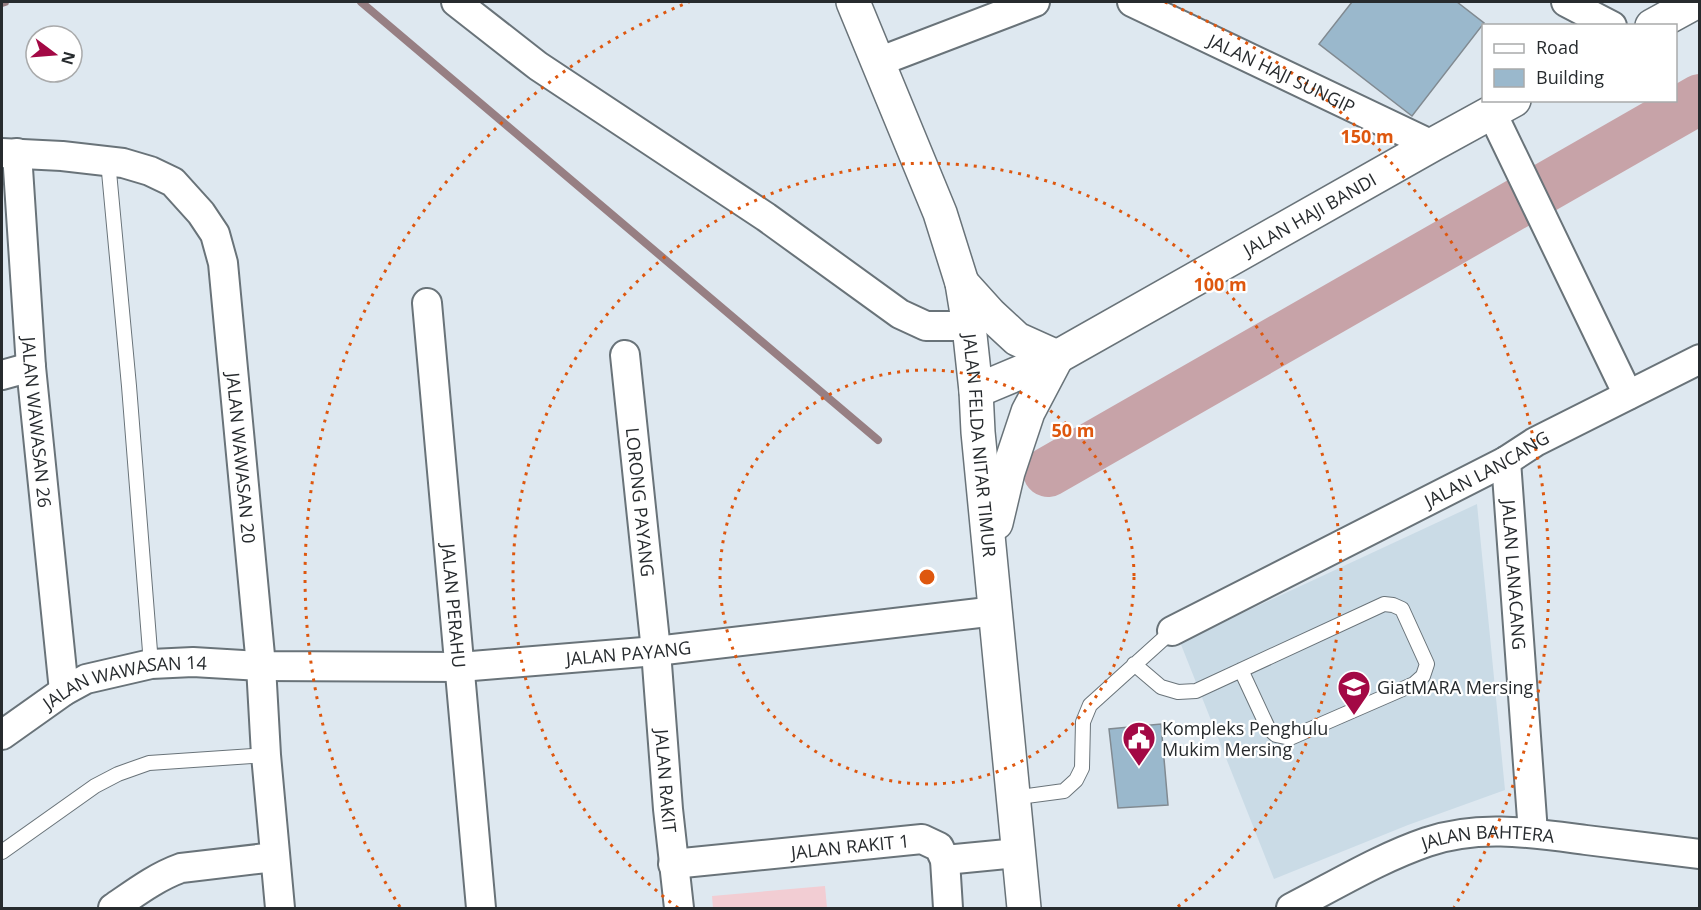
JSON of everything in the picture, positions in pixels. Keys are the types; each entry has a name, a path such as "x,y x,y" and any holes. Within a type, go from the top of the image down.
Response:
{"main road":[{"name":"JALAN FELDA NITAR TIMUR","path":"853,2 940,213 962,283 976,391 1024,909"},
{"path":"1656,24 1696,2"},
{"name":"JALAN HAJI BANDI","path":"976,391 1057,357 1503,107"},
{"path":"962,283 1017,339 1057,357 1028,412 1008,472 990,548"}],"street":[{"path":"456,2 537,66 766,217 900,314 926,326 969,326"},
{"path":"878,62 1035,2"},
{"name":"JALAN HAJI SUNGIP","path":"1132,2 1432,145"},
{"path":"1566,2 1608,24"},
{"path":"1503,107 1521,177 1628,395"},
{"name":"JALAN WAWASAN 20","path":"9,153 108,161 150,171 173,182 201,213 215,234 223,262 261,666 266,755 280,909"},
{"name":"JALAN WAWASAN 26","path":"9,153 64,691"},
{"name":"JALAN PERAHU","path":"427,303 481,909"},
{"name":"LORONG PAYANG","path":"625,355 656,651"},
{"name":"JALAN LANCANG","path":"1172,631 1506,461 1535,442 1700,359"},
{"path":"2,375 31,367"},
{"name":"JALAN LANACANG","path":"1506,461 1533,833"},
{"name":"JALAN PAYANG","path":"261,666 460,667 656,651 996,611"},
{"name":"JALAN RAKIT","path":"656,651 673,864 679,909"},
{"name":"JALAN WAWASAN 14","path":"2,735 64,691 86,679 151,664 193,662 261,666"},
{"name":"JALAN BAHTERA","path":"1292,909 1393,855 1428,841 1461,834 1496,830 1533,833 1700,854"},
{"name":"JALAN RAKIT 1","path":"673,864 922,839 939,848 945,860"},
{"path":"948,909 945,860 1018,853"},
{"path":"113,909 154,880 181,868 275,857"}],"lane":[{"path":"108,161 130,397 151,664"},
{"path":"1134,664 1161,687 1178,692 1196,691 1241,670 1384,604 1402,609 1427,664 1424,676 1414,684 1290,738 1276,735 1268,728 1241,670"},
{"path":"1012,798 1064,791 1076,780 1082,768 1083,722 1090,705 1172,631"},
{"path":"2,852 95,786 118,774 149,763 266,755"}],"shaded area":[{"name":"GiatMARA Mersing","path":"1477,504 1505,790 1408,825 1274,879 1180,642"},
{"path":"825,886 827,908 713,908 712,896"}],"building":[{"path":"1352,2 1457,2 1484,23 1412,116 1319,44"},
{"name":"Kompleks Penghulu Mukim Mersing","path":"1161,724 1168,805 1118,808 1109,729"}],"waterway":[{"path":"361,2 878,440"},
{"path":"1048,472 1700,99"}],"place":[{"name":"GiatMARA Mersing","path":"1354,716"},
{"name":"Kompleks Penghulu Mukim Mersing","path":"1139,767"}]}
